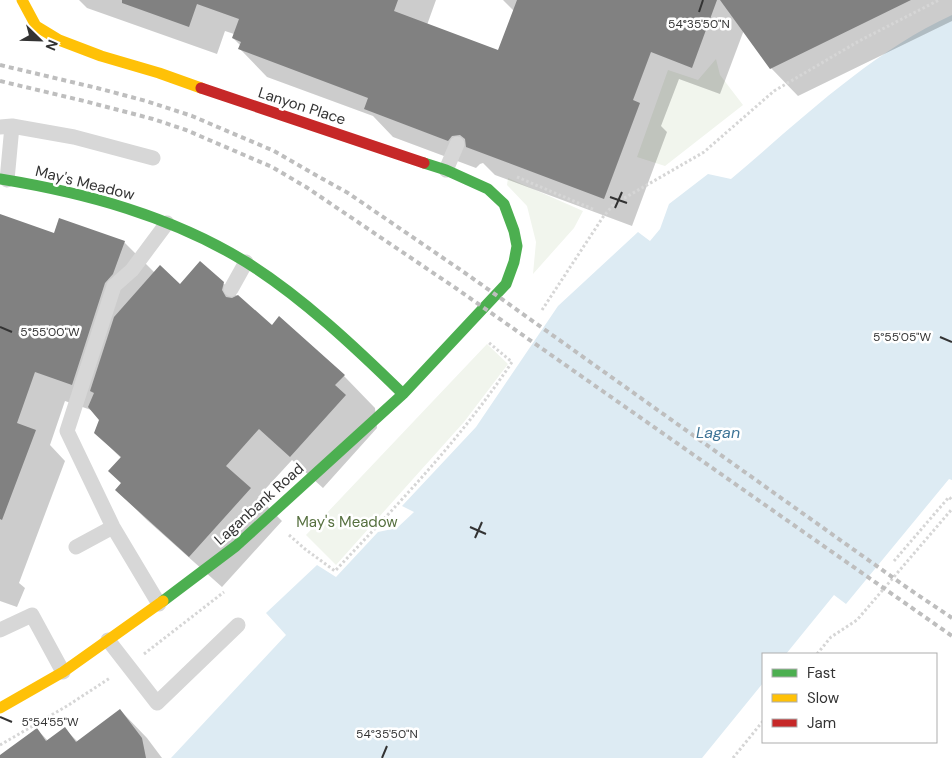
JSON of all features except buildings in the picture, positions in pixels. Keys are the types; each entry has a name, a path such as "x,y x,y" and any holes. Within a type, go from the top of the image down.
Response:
{"street":[{"name":"Lanyon Place","path":"22,0 36,26 59,40 101,56 159,73 446,170 488,189 504,204 514,230 517,246 514,262 506,284"},
{"name":"May's Meadow","path":"3,180 118,204 200,237 246,262 296,298 357,350 403,394"},
{"name":"Laganbank Road","path":"0,708 63,672 160,604 236,546 403,394 506,284"}],"lane":[{"path":"3,180 6,126 74,137 153,158"},
{"path":"446,170 457,144"},
{"path":"160,604 112,527 67,431 114,286 132,270 167,223"},
{"path":"231,289 246,262"},
{"path":"76,547 112,527"},
{"path":"0,630 32,615 63,672"},
{"path":"108,640 156,703 238,625"}],"path":[{"path":"542,310 603,217 614,204 704,152 774,91 859,40 939,0"},
{"path":"516,177 595,210"},
{"path":"289,534 305,550 335,571 425,476 498,383 512,362 484,338"},
{"path":"894,561 949,496 952,500"},
{"path":"818,653 831,637 858,620 952,509"},
{"path":"733,758 762,722"},
{"path":"0,745 12,738"}],"green space":[{"path":"716,59 720,75 743,105 665,166 637,157 668,70 698,80"},
{"path":"508,178 583,211 574,228 533,274 536,242 527,206 507,185"},
{"name":"May's Meadow","path":"487,344 508,364 464,422 336,565 306,535"}],"water":[{"name":"Lagan","path":"952,15 952,480 949,479 846,604 834,595 787,653 762,653 762,684 702,758 171,758 286,635 266,613 317,565 336,577 378,532 397,528 414,512 402,506 476,427 558,306 638,232 650,241 660,229 669,204 708,174 731,179 810,111 864,68 921,31"}],"railway":[{"path":"0,65 146,101 192,116 274,151 348,193 468,275 952,618"},
{"path":"0,81 153,119 186,130 272,167 306,187 457,289 952,636"}],"traffic: fast":[{"path":"163,601 236,546 403,394 506,284 514,262 517,246 514,231 504,204 488,189 446,170 424,163"},
{"path":"0,179 64,191 127,208 158,219 217,246 246,262 288,291 347,341 403,394"}],"traffic: slow":[{"path":"22,0 36,26 59,40 101,56 201,88"},
{"path":"0,708 63,672 163,601"}],"traffic: jam":[{"path":"201,88 424,163"}]}
